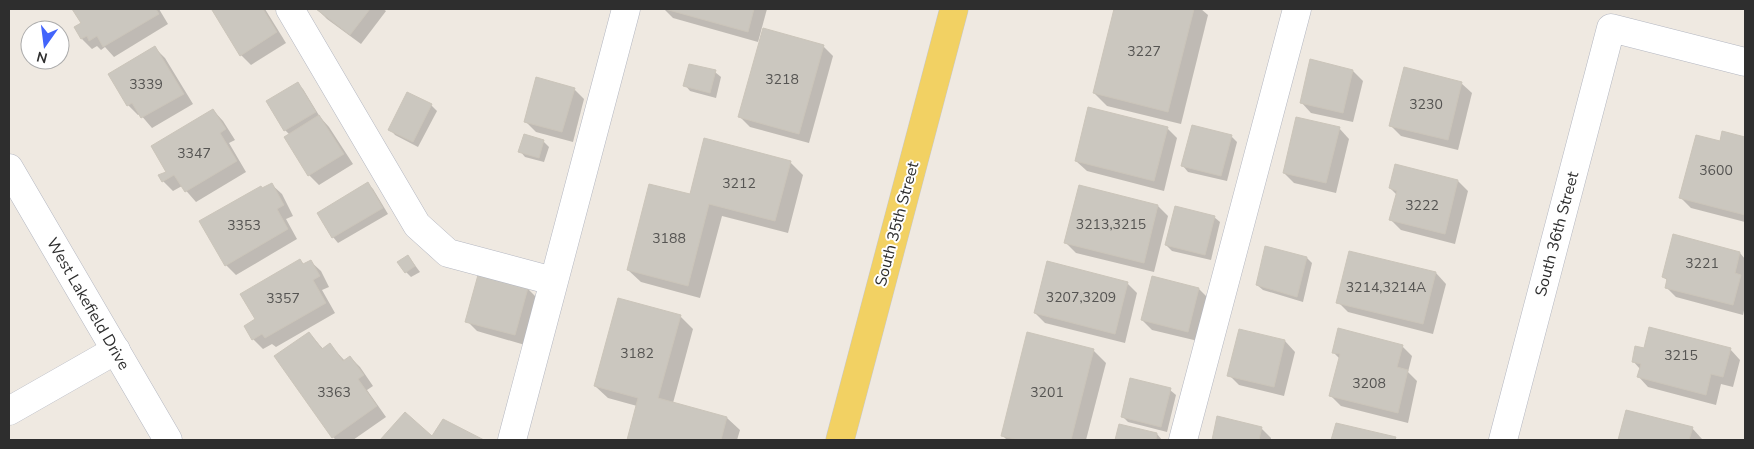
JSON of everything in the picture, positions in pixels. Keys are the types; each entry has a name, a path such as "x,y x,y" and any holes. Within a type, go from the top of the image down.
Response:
{"main road":[{"name":"South 35th Street","path":"840,440 954,9"}],"street":[{"path":"290,9 417,225 448,253 553,281"},
{"path":"512,440 626,9"},
{"path":"1183,440 1296,9"},
{"name":"South 36th Street","path":"1503,440 1611,28 1745,62"},
{"name":"West Lakefield Drive","path":"9,168 168,440"},
{"path":"9,411 116,350"}],"building":[{"path":"72,9 156,9 159,14 103,47 97,36 89,41 87,36 81,39 74,27 81,23"},
{"path":"213,9 263,9 277,32 240,56"},
{"path":"316,9 370,9 350,35"},
{"path":"665,9 754,9 748,32"},
{"path":"1114,9 1194,9 1168,112 1093,93"},
{"path":"763,28 824,45 799,134 738,117"},
{"path":"155,46 184,94 141,118 132,103 127,106 108,74"},
{"path":"1310,59 1353,70 1343,113 1300,103"},
{"path":"689,64 716,70 710,93 683,86"},
{"path":"1404,67 1462,82 1448,140 1389,126"},
{"path":"536,77 575,88 562,132 524,122"},
{"path":"298,82 316,112 284,131 266,101"},
{"path":"407,92 432,104 413,142 388,130"},
{"path":"1088,107 1168,127 1154,181 1075,161"},
{"path":"213,109 226,129 220,133 237,161 185,192 174,175 162,182 158,175 166,172 151,146"},
{"path":"319,115 344,154 308,176 284,137"},
{"path":"1296,117 1340,127 1326,183 1283,173"},
{"path":"1192,125 1232,135 1221,176 1181,166"},
{"path":"1722,131 1745,137 1745,215 1679,198 1696,135 1720,141"},
{"path":"524,134 544,140 539,158 518,152"},
{"path":"704,138 791,161 775,221 709,204 688,286 627,270 649,184 690,194"},
{"path":"1395,164 1458,180 1445,234 1389,220 1397,191 1389,188"},
{"path":"368,182 383,208 332,238 317,213"},
{"path":"272,183 284,205 277,209 288,229 225,266 199,221 261,186 262,188"},
{"path":"1079,185 1158,205 1144,263 1064,243"},
{"path":"1175,206 1215,216 1205,255 1165,245"},
{"path":"1673,234 1740,252 1735,273 1741,275 1733,305 1665,288 1667,279 1662,277"},
{"path":"1265,246 1307,257 1297,297 1256,285"},
{"path":"1349,251 1436,272 1423,324 1336,303"},
{"path":"408,255 415,266 405,273 397,262"},
{"path":"300,259 303,264 311,260 320,276 313,280 326,303 265,338 262,334 252,340 244,326 255,319 240,294"},
{"path":"1047,261 1128,282 1115,334 1034,313"},
{"path":"478,275 528,288 515,335 465,322"},
{"path":"1152,276 1199,288 1188,332 1141,320"},
{"path":"618,298 681,315 658,398 727,417 721,440 627,440 638,398 594,386"},
{"path":"1649,327 1731,348 1723,377 1711,374 1706,395 1637,377 1641,364 1632,362 1635,346 1644,348"},
{"path":"1338,328 1403,345 1397,367 1408,370 1398,413 1329,396 1340,354 1332,353"},
{"path":"1239,329 1285,340 1274,387 1227,376"},
{"path":"309,332 322,349 330,343 343,361 350,356 364,375 358,379 377,406 332,438 274,356"},
{"path":"1027,332 1094,349 1071,440 1019,440 1001,436"},
{"path":"1130,378 1171,388 1161,427 1121,417"},
{"path":"1626,410 1693,427 1689,440 1618,440"},
{"path":"405,412 432,436 443,419 484,440 380,440"},
{"path":"1217,416 1262,427 1259,440 1212,440"},
{"path":"1336,423 1396,437 1395,440 1331,440"},
{"path":"1119,424 1157,433 1156,440 1115,440"}]}
